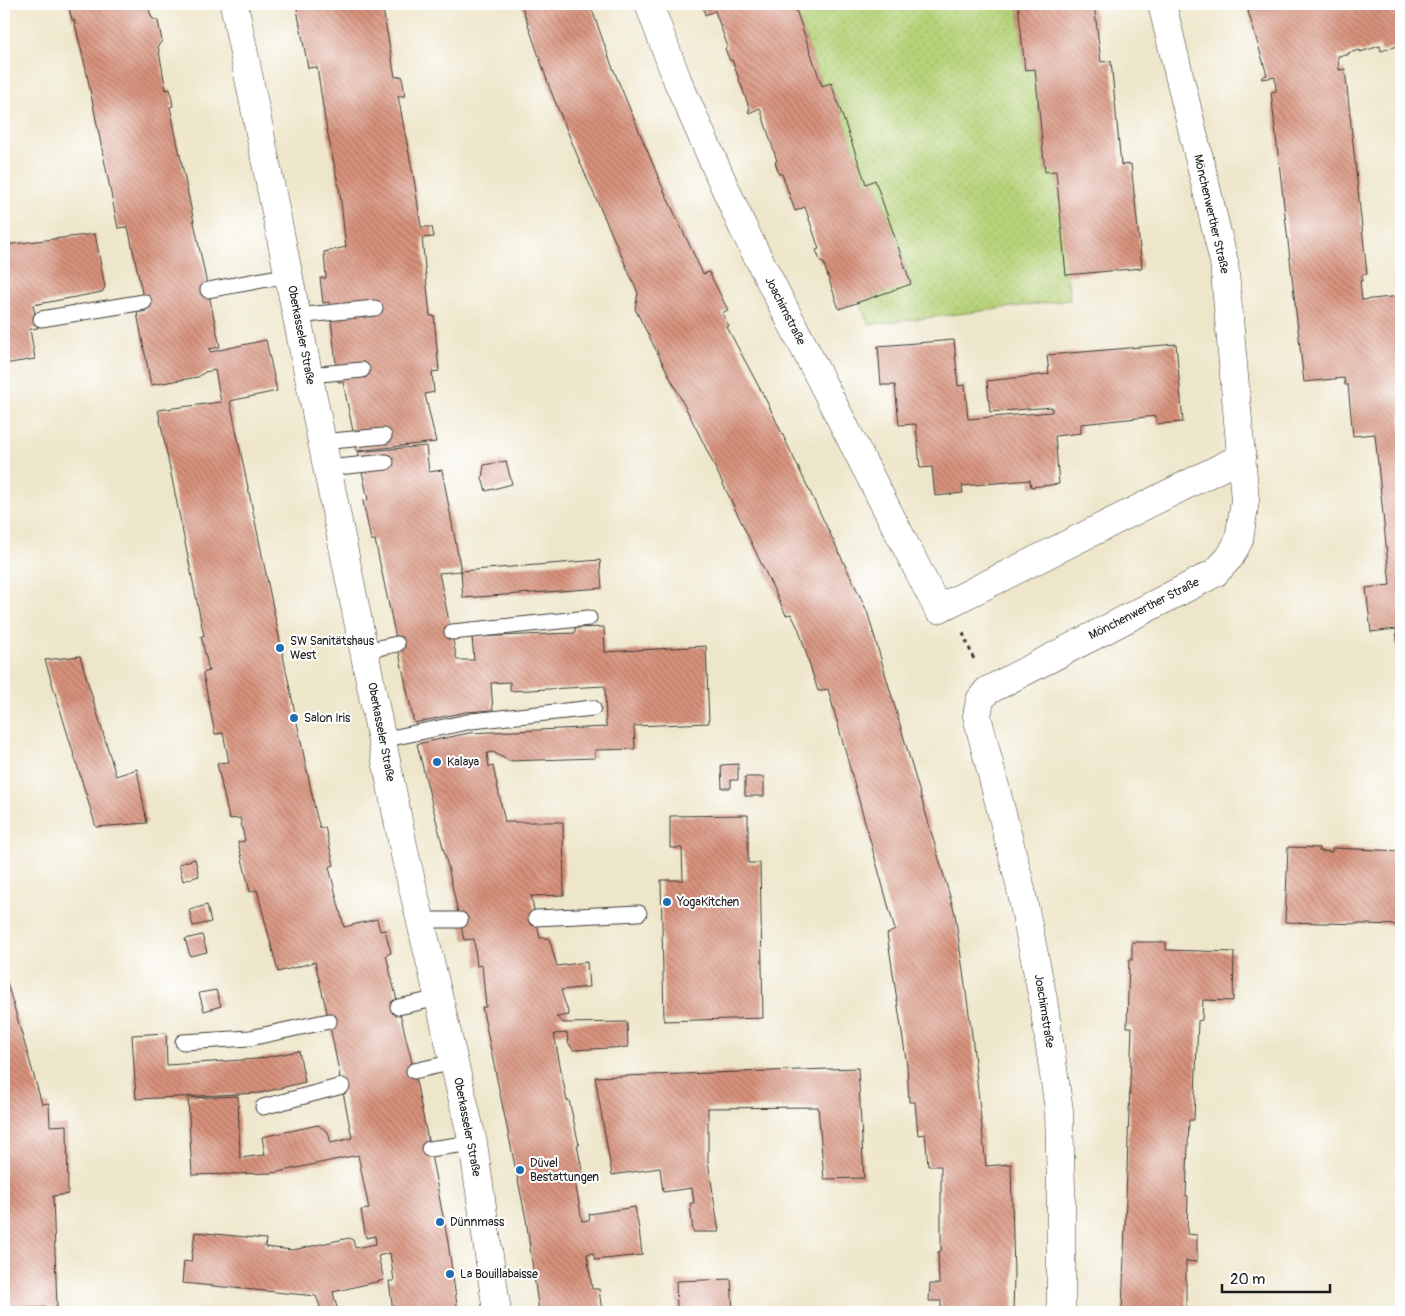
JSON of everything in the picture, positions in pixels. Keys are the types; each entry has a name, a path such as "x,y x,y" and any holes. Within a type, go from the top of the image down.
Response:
{"street":[{"name":"Oberkasseler Straße","path":"234,4 405,855 473,1143 497,1312"},
{"name":"Joachimstraße","path":"649,4 678,82 743,228 944,606"},
{"name":"Mönchenwerther Straße","path":"987,691 1214,573 1230,557 1239,540 1245,500 1224,262 1162,4"},
{"path":"944,606 1242,457"},
{"name":"Joachimstraße","path":"987,691 980,700 977,716 1021,889 1043,998 1058,1101 1061,1189 1061,1312"}],"lane":[{"path":"208,290 289,275"},
{"path":"41,319 144,302"},
{"path":"297,316 375,308"},
{"path":"309,375 362,370"},
{"path":"325,455 384,436"},
{"path":"325,455 386,462"},
{"path":"452,632 589,618"},
{"path":"364,651 397,644"},
{"path":"382,740 472,721 593,708"},
{"path":"536,918 639,913"},
{"path":"421,920 460,920"},
{"path":"398,1007 439,998"},
{"path":"183,1042 250,1038 329,1021"},
{"path":"414,1071 454,1062"},
{"path":"263,1107 342,1086"},
{"path":"429,1149 473,1143"}],"path":[{"path":"944,606 987,691"}],"green space":[{"path":"794,4 1018,4 1025,70 1035,69 1045,172 1056,171 1070,300 869,325 859,302 911,283 876,183 875,181 866,184 831,83 822,86"}],"building":[{"path":"68,4 147,4 152,18 158,21 162,41 158,46 166,90 170,89 173,106 170,107 220,347 209,349 210,352 266,340 277,391 230,401 316,814 320,828 325,827 334,865 329,867 344,927 377,919 380,931 385,930 391,953 386,955 414,1071 436,1180 448,1242 458,1312 393,1312 389,1281 394,1281 390,1253 378,1256 384,1280 333,1292 338,1312 322,1312 316,1296 182,1283 184,1261 191,1262 195,1232 266,1239 265,1247 293,1250 349,1238 353,1240 355,1248 376,1244 375,1236 366,1238 361,1210 369,1209 358,1155 273,1173 192,1175 188,1098 238,1096 240,1158 265,1155 262,1137 318,1125 328,1132 331,1143 352,1138 329,1021 315,962 278,972 257,890 250,892 238,842 245,841 240,818 229,819 217,763 229,762 223,733 215,734 203,673 209,671 201,636 204,636 158,410 221,402 215,370 205,372 198,377 151,385 137,313 146,311 128,227 118,228 86,70 74,20 72,20"},
{"path":"296,4 382,4 395,77 402,76 405,96 398,96 421,227 432,227 434,237 422,238 430,316 434,316 439,371 432,372 434,392 425,394 436,442 357,451 343,382 338,382 329,302 323,303 320,278 326,278 324,252 346,247 340,193 325,120 317,67 308,68"},
{"path":"521,4 590,4 612,66 664,191 703,274 709,272 728,310 722,313 729,326 727,327 767,402 867,611 955,914 972,1035 986,1166 1011,1164 1014,1274 1013,1312 941,1312 941,1301 929,1301 930,1284 939,1284 938,1252 941,1251 941,1166 928,1166 925,1134 918,1135 915,1102 909,1102 907,1066 887,934 895,930 828,689 818,691 799,630 791,614 786,615 699,434 635,309 638,293 582,167 550,89"},
{"path":"703,4 794,4 822,86 831,83 866,184 875,180 911,284 839,309 823,262 821,263 816,250 819,249 805,207 795,211 782,174 779,174 775,162 777,161 760,108 749,113 748,111 750,110 732,60 730,61 725,48 728,47 715,11 705,15"},
{"path":"1018,4 1094,4 1101,62 1111,61 1121,165 1131,164 1142,268 1066,275 1056,171 1045,172 1035,69 1025,70"},
{"path":"1273,4 1401,4 1401,45 1381,51 1380,46 1338,56 1339,70 1345,69 1367,274 1362,275 1362,281 1360,281 1362,300 1401,296 1400,673 1396,629 1371,632 1366,588 1390,585 1375,434 1353,436 1348,385 1345,385 1344,378 1304,382 1271,92 1276,91 1275,77 1261,78 1267,75 1248,11"},
{"path":"95,234 105,287 102,292 33,305 38,328 30,329 35,359 4,364 4,245"},
{"path":"954,340 958,386 965,385 968,419 1052,412 1052,407 990,412 987,381 1049,374 1047,355 1176,344 1183,422 1157,424 1156,416 1081,424 1081,433 1055,436 1059,484 1031,487 1030,480 962,486 963,493 935,496 932,467 920,468 916,424 899,425 895,385 881,385 878,346"},
{"path":"426,446 429,472 442,470 461,571 439,573 457,660 474,660 472,637 575,633 575,628 604,627 605,652 706,646 709,723 634,726 635,749 595,750 595,758 509,761 493,752 487,753 489,767 493,766 505,822 563,822 564,895 531,896 540,938 549,938 557,966 587,962 589,987 561,990 569,1015 556,1017 564,1023 627,1022 628,1047 573,1050 568,1042 567,1033 554,1034 567,1101 569,1100 579,1145 577,1145 584,1179 575,1180 582,1221 590,1220 589,1214 635,1207 639,1229 642,1255 595,1260 593,1253 587,1254 592,1289 599,1289 602,1312 539,1312 526,1219 482,1007 486,1007 482,965 477,966 474,939 464,940 417,744 469,733 606,727 605,686 510,691 510,682 491,683 493,710 466,712 414,723 375,540 371,540 363,501 368,500 358,452"},
{"path":"506,461 512,484 486,491 482,478 484,465"},
{"path":"600,560 602,588 463,598 461,571"},
{"path":"80,656 116,776 137,769 147,823 96,827 45,660"},
{"path":"738,764 738,780 731,780 731,788 722,788 721,765"},
{"path":"745,777 764,777 764,796 745,796"},
{"path":"748,815 748,863 760,863 763,1018 664,1021 661,880 683,880 682,848 670,848 670,816"},
{"path":"1288,847 1319,848 1319,851 1332,852 1332,848 1401,851 1401,925 1285,922"},
{"path":"195,859 199,876 183,881 179,864"},
{"path":"207,905 211,922 193,926 189,910"},
{"path":"202,935 207,952 190,956 185,939"},
{"path":"1132,942 1166,942 1166,950 1234,952 1233,1001 1203,1000 1202,1020 1198,1021 1194,1120 1189,1120 1186,1196 1188,1196 1187,1234 1197,1235 1197,1262 1186,1261 1186,1312 1122,1312 1132,1027 1127,1027 1129,960 1132,960"},
{"path":"4,972 42,1104 49,1103 50,1126 67,1125 68,1194 53,1196 57,1307 4,1309"},
{"path":"216,990 221,1006 204,1011 199,993"},
{"path":"166,1033 167,1065 257,1059 299,1051 305,1082 260,1093 136,1099 132,1035"},
{"path":"858,1068 864,1178 824,1179 818,1107 708,1108 708,1161 719,1232 693,1232 690,1203 694,1203 692,1188 663,1192 660,1168 612,1175 595,1077"},
{"path":"731,1279 733,1312 677,1310 676,1281"}],"place":[{"name":"SW Sanitätshaus West","path":"280,648"},
{"name":"Salon Iris","path":"294,718"},
{"name":"Kalaya","path":"437,762"},
{"name":"YogaKitchen","path":"667,902"},
{"name":"Düvel Bestattungen","path":"520,1170"},
{"name":"Dünnmass","path":"440,1222"},
{"name":"La Bouillabaisse","path":"450,1274"}]}
